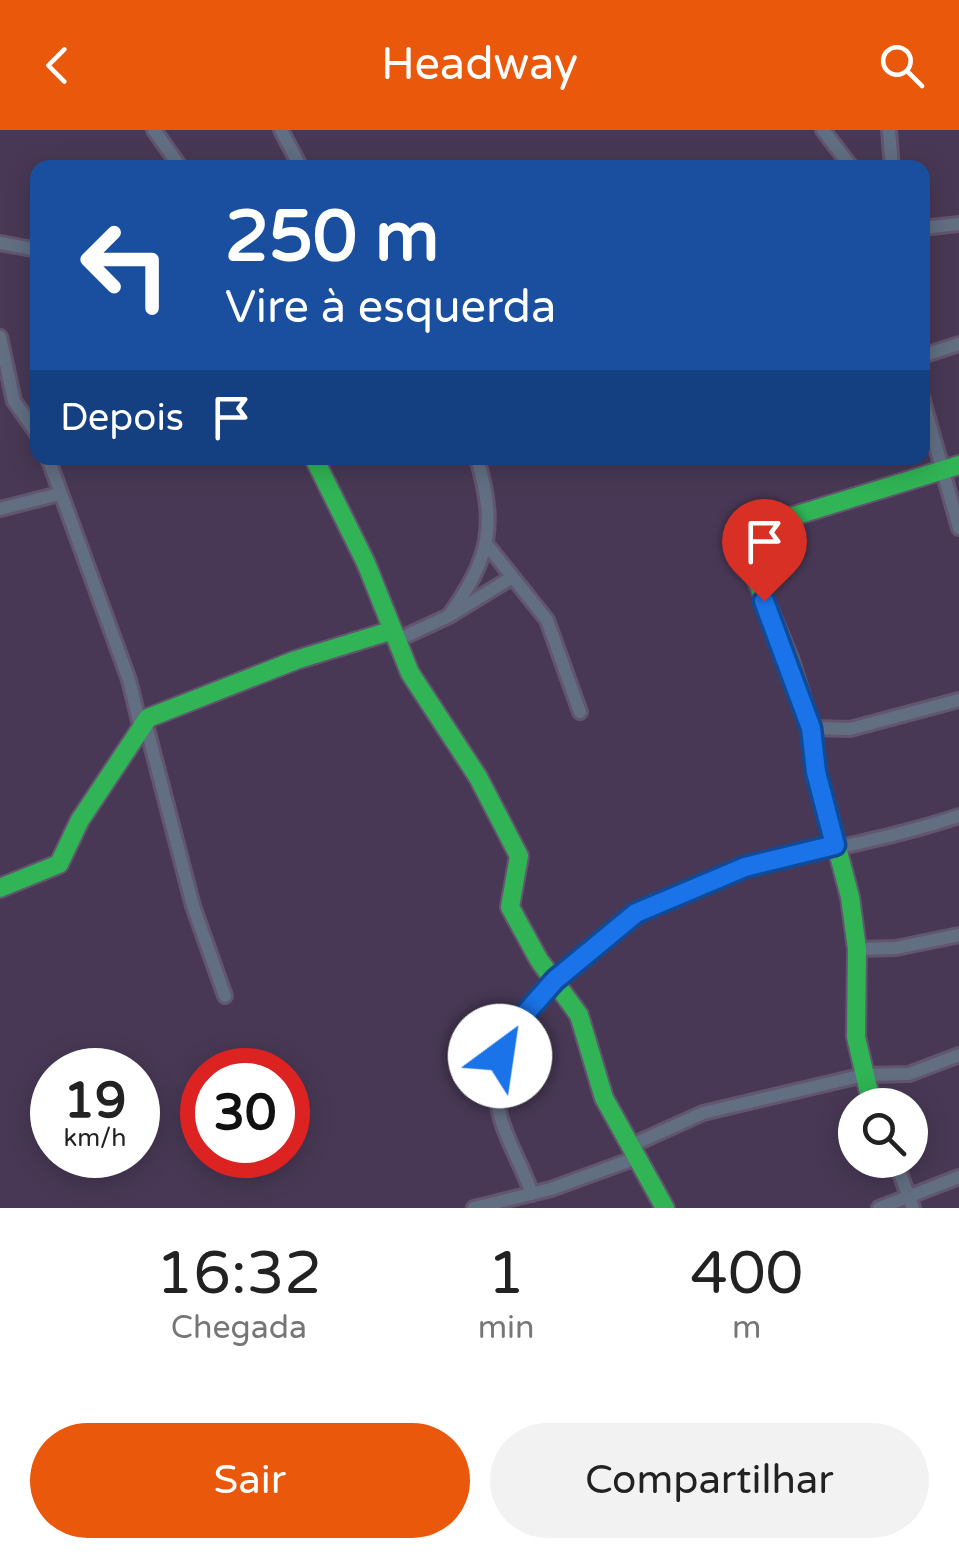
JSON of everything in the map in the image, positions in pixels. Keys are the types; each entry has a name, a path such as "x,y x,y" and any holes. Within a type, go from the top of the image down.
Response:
{"street":[{"path":"154,130 175,160"},
{"path":"281,130 297,160"},
{"path":"823,130 846,160"},
{"path":"889,130 891,160"},
{"path":"930,227 959,224"},
{"path":"0,243 30,249"},
{"path":"0,336 14,401 30,424"},
{"path":"930,353 959,344"},
{"path":"930,429 959,528"},
{"path":"50,465 129,680 193,906 225,996"},
{"path":"317,465 366,563 392,636 478,777 511,840 520,864 508,902 579,1015 604,1098 665,1208"},
{"path":"449,616 480,570 486,544 480,465"},
{"path":"867,1088 856,1038 857,949 816,772 811,728 790,660 739,537 742,532 959,465"},
{"path":"0,509 59,494"},
{"path":"486,544 547,620 580,712"},
{"path":"0,888 60,864 80,820 106,786 142,723 296,660 392,636 449,616 511,578"},
{"path":"811,728 850,729 959,700"},
{"path":"532,1194 517,1152 500,1122 500,1056 525,1014 555,980 620,925 660,901 745,867 835,845 896,836 959,816"},
{"path":"857,949 896,948 959,935"},
{"path":"474,1208 532,1194 633,1152 703,1113 864,1075 909,1074 959,1055"},
{"path":"878,1208 910,1202 959,1177"},
{"path":"901,1178 910,1202"}],"traffic: fast":[{"path":"317,465 366,563 410,673 478,777 519,856 510,907 539,960 579,1015 604,1098 665,1208"},
{"path":"868,1088 856,1037 857,949 850,897 817,772 811,728 790,661 739,537 742,532 959,465"},
{"path":"0,888 59,864 80,820 148,718 296,660 390,631"}],"route":[{"path":"500,1056 525,1014 555,980 636,913 706,880 835,845 816,772 811,728 790,660 764,601"}]}
